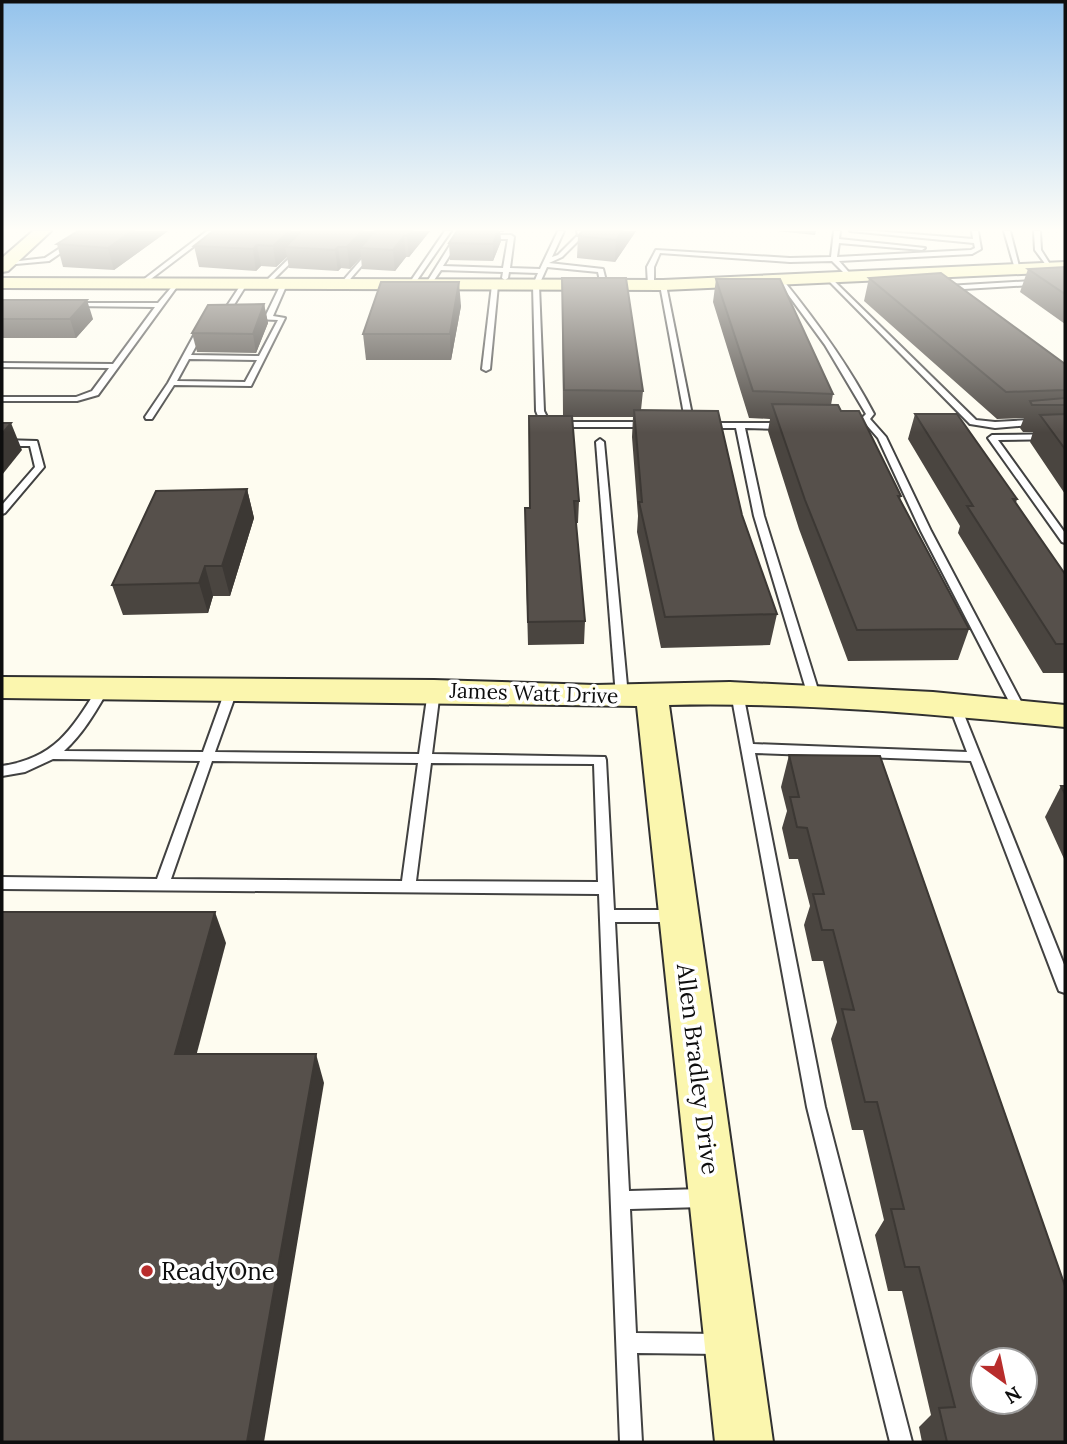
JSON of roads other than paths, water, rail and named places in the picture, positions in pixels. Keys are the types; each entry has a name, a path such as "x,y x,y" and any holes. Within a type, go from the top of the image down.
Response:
{"main road":[{"name":"James Watt Drive","path":"2,687 232,688 637,696 737,693 955,705 1065,716"},
{"name":"Allen Bradley Drive","path":"637,696 679,916 744,1442"}],"lane":[{"path":"2,399 77,399 95,393 165,298"},
{"path":"224,316 235,298"},
{"path":"268,318 272,298"},
{"path":"486,369 499,298"},
{"path":"542,298 542,419 559,424 664,425"},
{"path":"660,298 690,425"},
{"path":"795,298 858,390 870,414 866,419 844,425"},
{"path":"860,298 973,422 995,425 1065,420"},
{"path":"62,304 160,305"},
{"path":"149,417 172,383 207,321 224,316 235,317"},
{"path":"172,383 248,384 282,318 246,317"},
{"path":"186,357 260,358"},
{"path":"2,365 114,366"},
{"path":"866,419 882,437 926,531 1020,711"},
{"path":"677,425 792,426"},
{"path":"740,426 759,516 814,696"},
{"path":"1065,436 992,438 1065,540"},
{"path":"600,442 637,696"},
{"path":"2,443 34,443 40,467 7,500 2,511"},
{"path":"2,772 33,765 54,755 69,742 83,723 104,687"},
{"path":"162,884 232,688"},
{"path":"408,886 434,691"},
{"path":"737,693 816,1107 901,1442"},
{"path":"955,705 1065,986"},
{"path":"748,748 975,757"},
{"path":"54,755 600,760 631,1442"},
{"path":"2,883 605,888"},
{"path":"607,916 679,916"},
{"path":"619,1200 714,1198"},
{"path":"626,1343 732,1344"}],"place":[{"name":"ReadyOne","path":"147,1271"}]}
